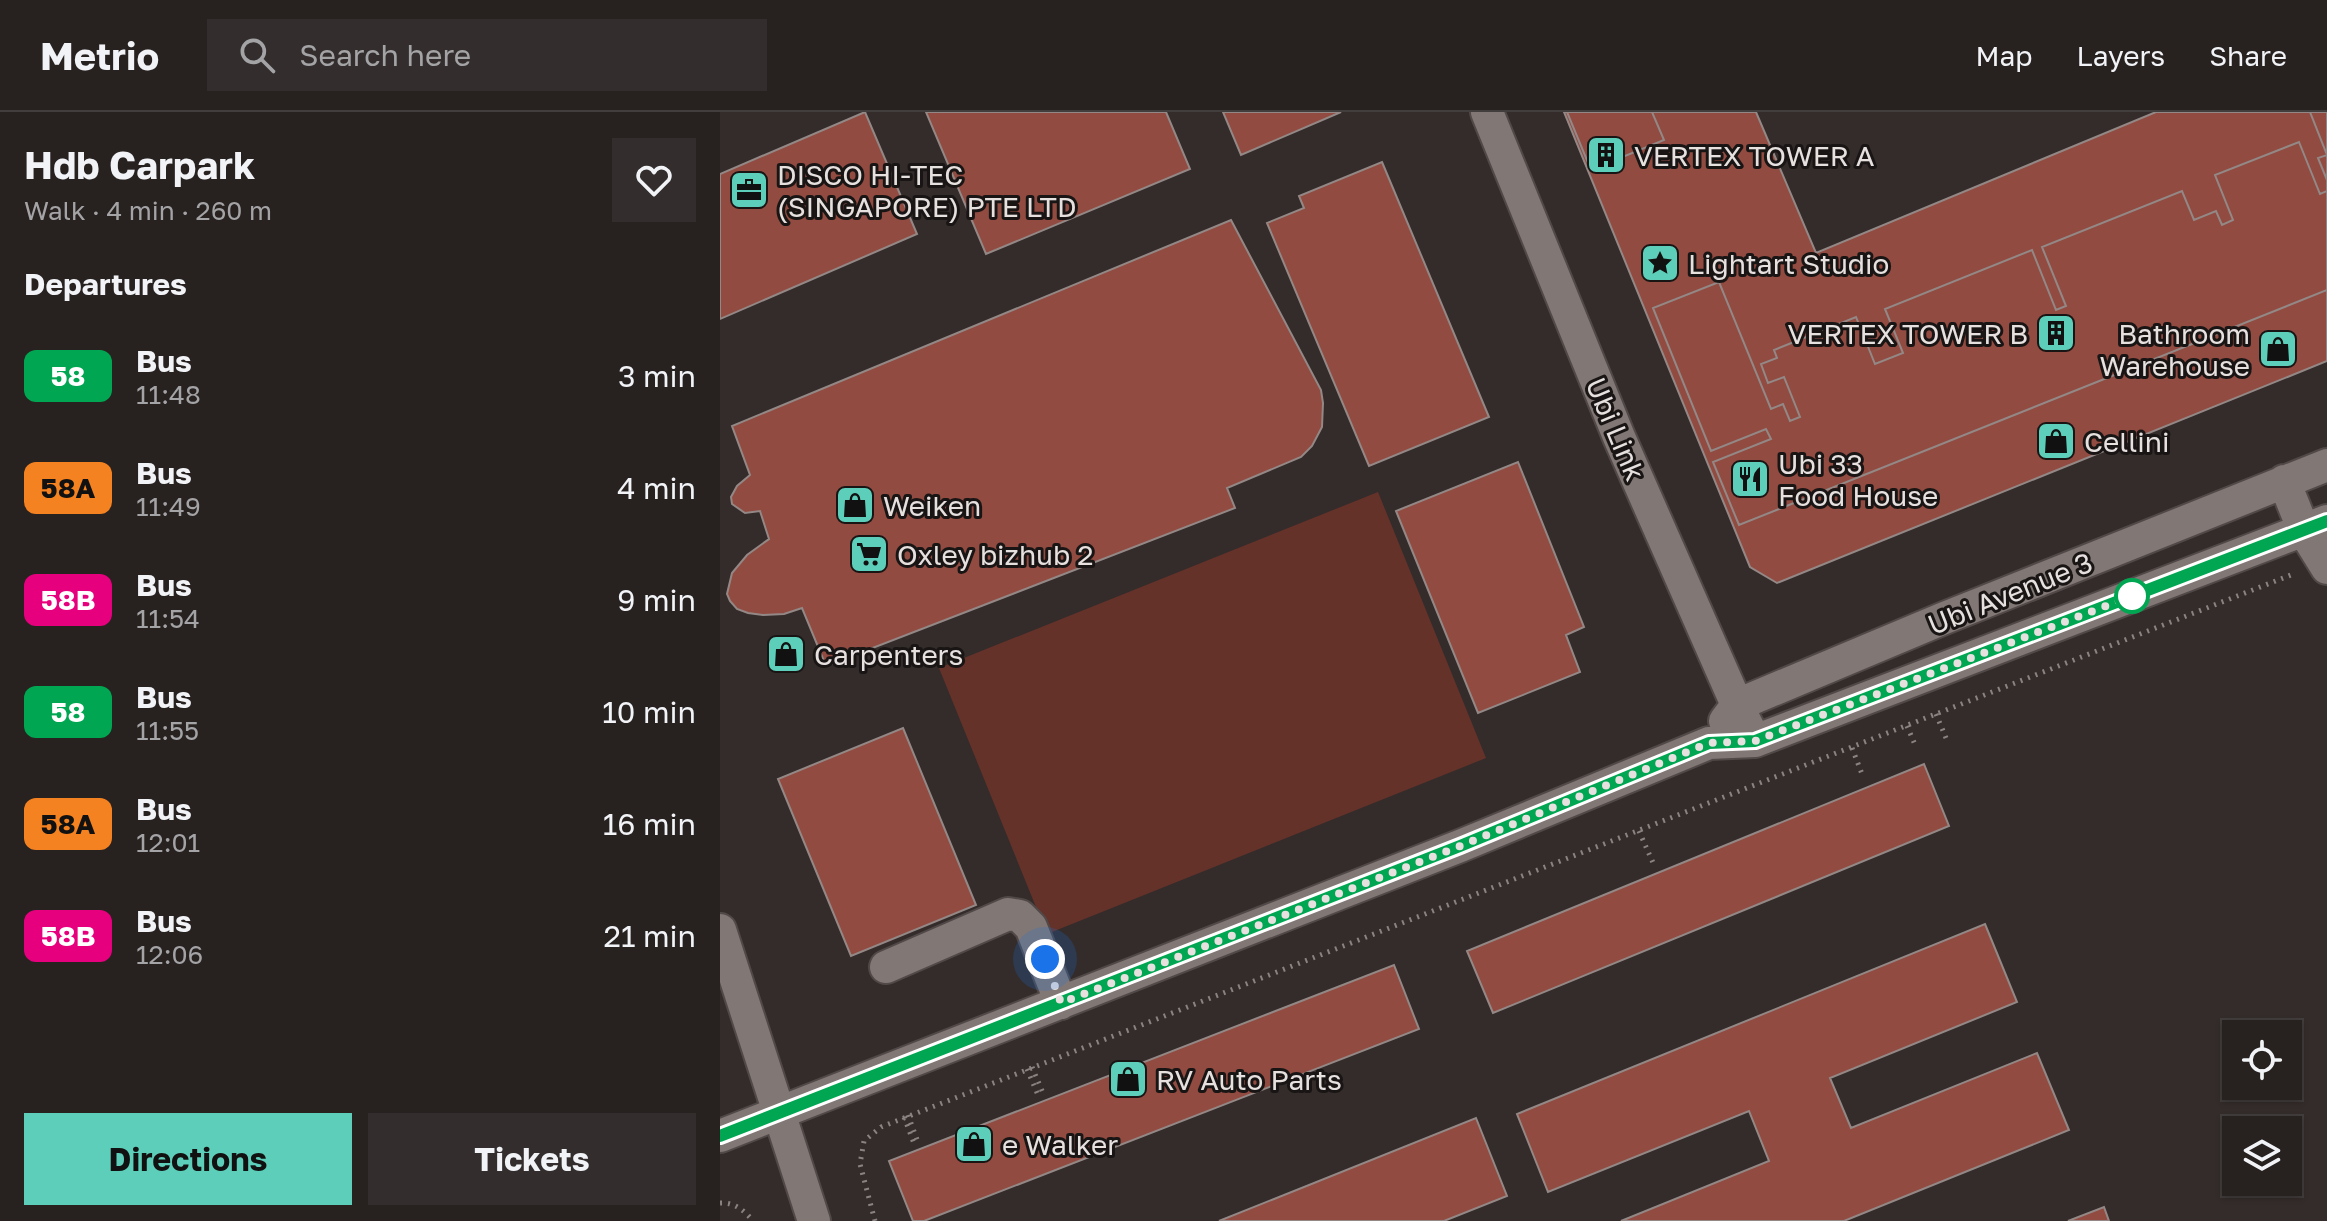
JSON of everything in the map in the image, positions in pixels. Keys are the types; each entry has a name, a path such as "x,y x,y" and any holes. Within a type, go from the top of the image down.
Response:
{"street":[{"name":"Ubi Link","path":"1487,112 1619,437 1755,741"},
{"name":"Ubi Avenue 3","path":"1737,705 1942,619 2327,465"},
{"path":"2284,481 2315,526 2324,565"},
{"name":"Ubi Avenue 3","path":"720,1136 1460,846 1709,743 1755,741 2315,526"},
{"path":"1709,743 1737,705"},
{"path":"886,967 1008,914 1020,916 1031,927 1061,1003"},
{"path":"720,930 814,1221"}],"path":[{"path":"875,1221 860,1164 864,1141 881,1127 2324,565"},
{"path":"1937,714 1947,738"},
{"path":"1907,726 1916,747"},
{"path":"1852,748 1862,774"},
{"path":"1639,831 1654,865"},
{"path":"1030,1068 1040,1094"},
{"path":"906,1116 917,1145"},
{"path":"720,1203 730,1202 753,1221"}],"shaded area":[{"path":"1378,492 1486,758 1047,934 939,668"}],"building":[{"path":"865,112 917,234 720,319 720,174"},
{"path":"926,112 1166,112 1190,169 986,254"},
{"path":"1223,112 1341,112 1241,155"},
{"path":"1564,112 1756,112 1816,253 2156,112 2327,112 2327,361 1777,583 1750,567"},
{"name":"VERTEX TOWER A","path":"1567,112 1652,112 1664,140 1591,170"},
{"path":"2310,112 2327,112 2327,155"},
{"name":"VERTEX TOWER B","path":"2299,142 2320,194 2327,191 2327,290 1739,525 1713,462 1771,439 1766,429 1711,451 1653,308 1719,282 1771,409 1783,404 1790,421 1800,417 1784,377 1768,383 1761,364 1777,358 1774,350 1856,317 1875,364 1903,353 1885,309 2032,250 2056,310 2066,306 2042,247 2182,191 2194,220 2216,211 2222,225 2233,220 2215,175"},
{"path":"2327,155 2327,180 2318,158"},
{"path":"1382,162 1489,417 1369,466 1267,223 1304,208 1299,196"},
{"path":"1231,220 1321,390 1323,403 1322,427 1312,446 1301,457 1227,488 1235,508 826,666 802,608 784,614 763,615 737,609 730,601 727,594 732,573 747,555 769,539 760,511 745,513 732,504 731,497 737,486 750,475 732,426"},
{"path":"1518,462 1584,627 1566,635 1580,672 1478,713 1396,511"},
{"path":"903,728 976,905 851,956 778,779"},
{"path":"1924,764 1949,826 1493,1013 1467,951"},
{"path":"1985,924 2017,1002 1830,1078 1851,1128 2037,1053 2069,1130 1844,1221 1621,1221 1769,1161 1749,1111 1548,1192 1517,1114"},
{"path":"1394,965 1419,1029 924,1221 913,1221 889,1161"},
{"path":"1476,1118 1507,1196 1444,1221 1219,1221"},
{"path":"2104,1207 2109,1221 2068,1221"}],"bus line":[{"name":"58","path":"720,1136 1460,846 1709,743 1755,741 2327,521"}],"place":[{"name":"VERTEX TOWER A","path":"1606,155"},
{"name":"DISCO HI-TEC (SINGAPORE) PTE LTD","path":"749,190"},
{"name":"Lightart Studio","path":"1660,263"},
{"name":"VERTEX TOWER B","path":"2056,333"},
{"name":"Bathroom Warehouse","path":"2278,349"},
{"name":"Cellini","path":"2056,441"},
{"name":"Ubi 33 Food House","path":"1750,479"},
{"name":"Weiken","path":"855,505"},
{"name":"Oxley bizhub 2","path":"869,554"},
{"name":"Carpenters","path":"786,654"},
{"name":"RV Auto Parts","path":"1128,1079"},
{"name":"e Walker","path":"974,1144"}],"route":[{"path":"1045,959 1061,1003 1460,846 1709,743 1755,741 2132,596"}]}
